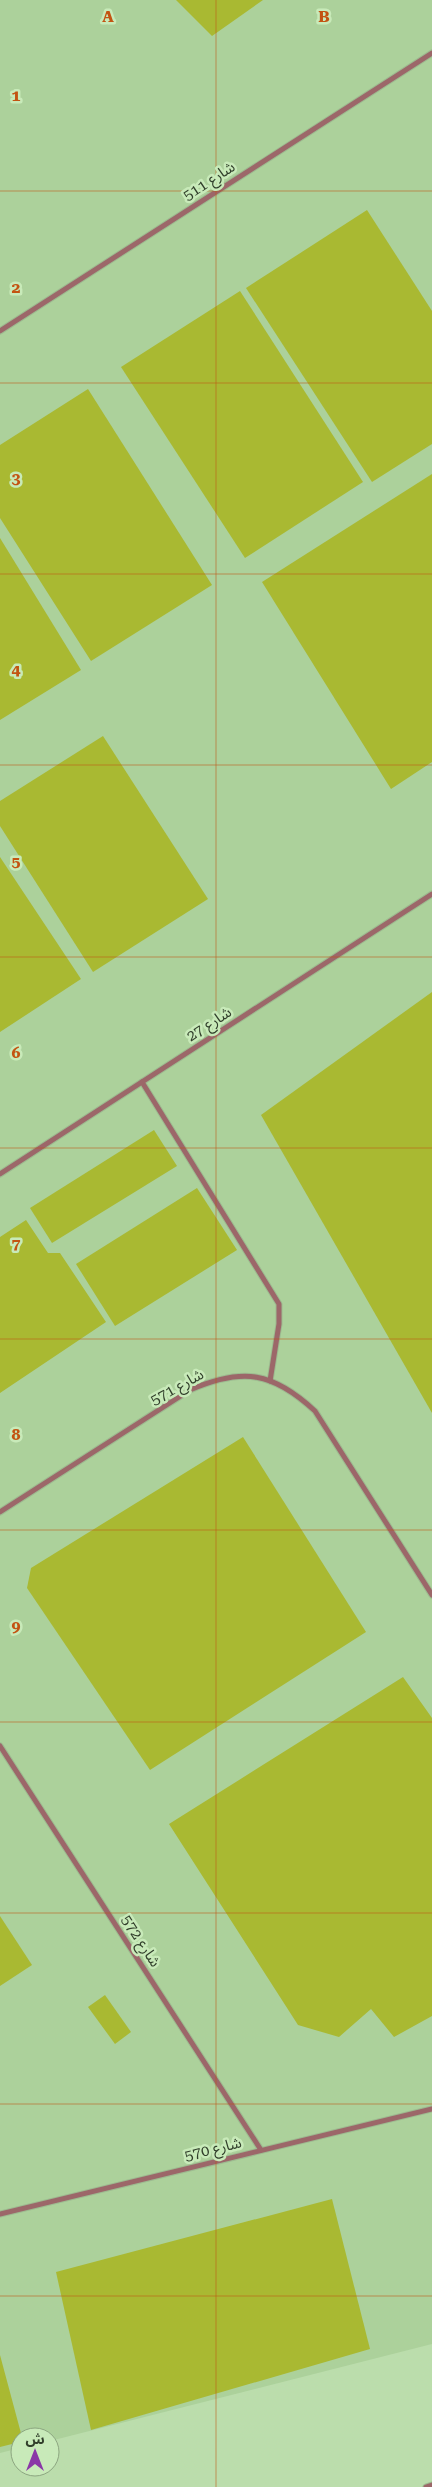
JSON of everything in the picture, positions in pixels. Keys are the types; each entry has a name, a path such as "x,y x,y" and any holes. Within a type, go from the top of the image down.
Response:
{"street":[{"name":"شارع 511","path":"0,331 432,53"},
{"name":"شارع 27","path":"0,1174 432,894"},
{"path":"142,1082 279,1304 279,1324 270,1381"},
{"name":"شارع 571","path":"0,1512 190,1390 215,1380 242,1376 270,1381 295,1392 315,1411 432,1595"},
{"name":"شارع 572","path":"0,1746 261,2150"},
{"name":"شارع 570","path":"0,2214 432,2109"},
{"path":"426,2487 432,2485"}],"shaded area":[{"path":"0,0 432,0 432,2344 60,2438 60,2427 10,2427 10,2450 0,2453"}],"building":[{"path":"176,0 263,0 212,36"},
{"path":"367,210 432,311 432,444 372,482 246,288"},
{"path":"240,291 363,482 245,558 121,367"},
{"path":"88,389 212,585 91,661 0,518 0,445"},
{"path":"432,474 432,762 391,789 262,582"},
{"path":"0,538 81,670 0,720"},
{"path":"103,736 208,899 93,972 0,826 0,801"},
{"path":"0,857 81,979 0,1032"},
{"path":"432,992 432,1413 261,1115"},
{"path":"154,1130 177,1166 52,1243 30,1208"},
{"path":"197,1188 237,1250 115,1326 76,1264"},
{"path":"26,1220 48,1253 60,1253 106,1322 0,1393 0,1237"},
{"path":"243,1437 366,1632 150,1770 27,1588 31,1568"},
{"path":"403,1677 432,1718 432,2016 394,2037 371,2009 339,2037 298,2025 169,1824"},
{"path":"0,1916 32,1965 0,1986"},
{"path":"105,1995 131,2032 115,2044 88,2007"},
{"path":"332,2199 370,2349 91,2430 56,2272"},
{"path":"0,2355 19,2427 10,2427 10,2444 0,2447"}]}
